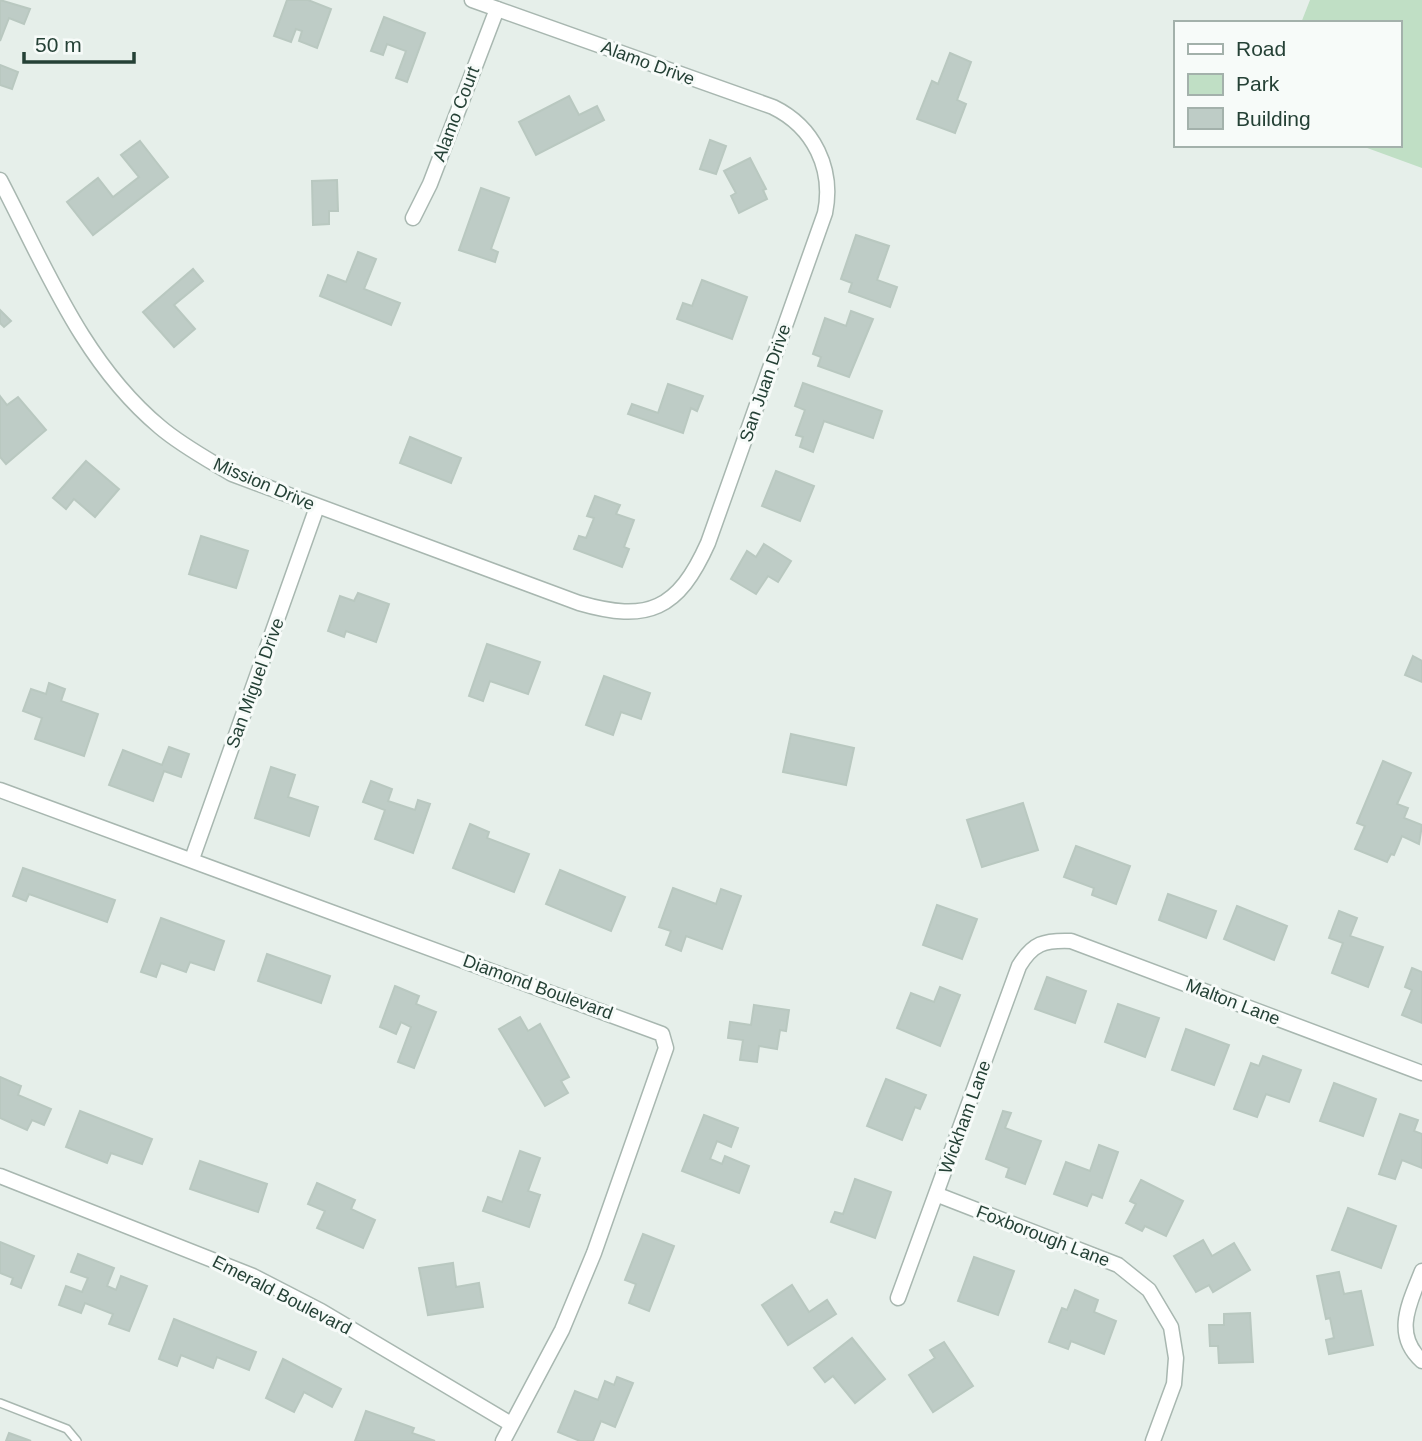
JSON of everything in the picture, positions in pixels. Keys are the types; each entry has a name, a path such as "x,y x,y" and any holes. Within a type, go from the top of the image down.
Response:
{"street":[{"name":"Alamo Drive","path":"472,0 773,107 790,115 813,142"},
{"name":"Alamo Court","path":"413,218 430,184 497,9"},
{"name":"San Juan Drive","path":"656,606 683,587 697,568 708,543 821,225 829,194 828,177 813,142"},
{"name":"Mission Drive","path":"0,180 75,325 131,400 160,428 232,474 579,603 622,613 656,606"},
{"name":"San Miguel Drive","path":"192,859 317,507"},
{"name":"Diamond Boulevard","path":"0,790 662,1034 666,1048 594,1253 562,1330 503,1441"},
{"name":"Malton Lane","path":"1042,943 1070,941 1422,1073"},
{"name":"Wickham Lane","path":"898,1298 938,1195 1019,966 1029,950 1042,943"},
{"name":"Emerald Boulevard","path":"0,1176 253,1276 321,1311 511,1424"},
{"name":"Foxborough Lane","path":"938,1195 1118,1265 1149,1290 1171,1327 1176,1358 1174,1384 1153,1441"},
{"path":"1422,1271 1405,1315 1404,1329 1406,1342 1422,1361"}],"lane":[{"path":"0,1403 67,1429 77,1441"}],"green space":[{"path":"1310,0 1422,0 1422,168 1364,147 1401,147 1401,21 1302,21"}],"building":[{"path":"0,0 30,9 24,24 9,18 0,41"},
{"path":"287,0 308,0 331,9 317,48 299,41 302,31 296,29 291,42 274,36"},
{"path":"384,17 425,33 407,82 396,78 406,51 387,44 383,55 371,51"},
{"path":"950,53 971,62 957,100 966,104 955,133 917,119 932,81 938,84"},
{"path":"0,65 18,72 12,89 0,85"},
{"path":"569,96 579,115 597,106 604,120 536,155 519,122"},
{"path":"710,140 726,146 716,174 700,169"},
{"path":"140,141 168,177 93,235 67,202 98,178 113,197 139,177 121,155"},
{"path":"750,158 766,189 763,190 767,199 739,213 731,196 736,193 724,171"},
{"path":"337,180 338,211 329,211 329,224 313,225 312,181"},
{"path":"481,188 509,198 491,249 498,252 495,262 459,250"},
{"path":"856,235 889,246 877,280 897,287 890,307 849,292 852,283 841,279"},
{"path":"358,252 376,259 364,289 400,303 391,325 320,296 328,275 346,282"},
{"path":"193,269 203,281 174,305 195,329 174,347 143,312"},
{"path":"702,280 747,297 732,339 677,319 683,303 692,306"},
{"path":"0,310 11,321 4,327 0,323"},
{"path":"851,311 873,319 849,377 818,366 821,357 813,354 825,318 846,326"},
{"path":"803,383 882,411 873,438 824,421 813,452 800,447 803,437 796,435 805,410 795,406"},
{"path":"668,384 703,396 697,411 691,408 683,433 628,414 632,404 658,413"},
{"path":"0,396 7,405 18,397 46,430 6,464 0,457"},
{"path":"410,437 461,458 451,483 400,463"},
{"path":"86,461 119,489 95,517 74,499 66,509 53,498"},
{"path":"776,471 814,486 800,521 762,506"},
{"path":"595,496 620,505 616,514 634,520 624,547 629,549 622,567 574,549 579,536 586,538 594,518 587,516"},
{"path":"201,536 248,551 236,588 189,574"},
{"path":"764,544 791,561 778,582 768,576 756,594 731,579 747,551 756,557"},
{"path":"358,593 389,604 376,642 346,631 344,637 328,631 340,596 354,601"},
{"path":"487,644 540,662 528,694 490,681 483,701 469,696"},
{"path":"1413,656 1422,661 1422,682 1405,675"},
{"path":"604,676 650,693 641,719 621,712 613,735 586,725"},
{"path":"49,683 65,689 61,701 98,714 84,756 35,739 42,718 23,711 31,689 46,694"},
{"path":"791,734 854,748 846,785 783,772"},
{"path":"169,747 189,754 181,777 164,771 153,801 109,785 123,750 162,765"},
{"path":"1383,761 1411,773 1397,804 1408,808 1404,818 1422,825 1419,844 1402,836 1394,855 1391,854 1387,862 1355,849 1365,826 1357,823"},
{"path":"271,767 295,775 288,797 318,807 309,836 255,818"},
{"path":"371,781 392,789 388,801 415,810 418,800 430,804 413,853 375,839 385,810 363,802"},
{"path":"1023,803 1038,850 982,867 967,820"},
{"path":"470,824 489,832 487,838 529,854 514,892 453,868"},
{"path":"1076,846 1130,866 1116,904 1092,895 1094,888 1064,877"},
{"path":"23,868 115,900 107,922 29,894 26,901 13,896"},
{"path":"560,870 625,897 611,931 546,904"},
{"path":"673,888 716,904 721,889 741,896 722,949 686,936 681,951 666,945 671,931 659,927"},
{"path":"1168,894 1216,911 1206,938 1159,920"},
{"path":"937,905 977,919 962,959 923,945"},
{"path":"1237,906 1287,926 1274,960 1224,939"},
{"path":"1339,911 1357,918 1350,936 1383,947 1368,987 1332,973 1343,943 1329,938"},
{"path":"161,918 224,941 214,970 190,962 186,972 161,963 156,977 141,972"},
{"path":"267,954 330,976 321,1003 258,981"},
{"path":"1412,968 1422,972 1422,1023 1402,1015 1412,990 1405,987"},
{"path":"1047,977 1086,991 1075,1023 1035,1009"},
{"path":"395,986 419,996 416,1004 436,1012 414,1068 398,1062 411,1027 401,1022 396,1034 380,1027"},
{"path":"940,987 960,995 940,1046 897,1028 911,993 934,1002"},
{"path":"1118,1004 1159,1018 1145,1057 1105,1042"},
{"path":"754,1005 789,1010 786,1031 780,1030 777,1049 759,1046 757,1062 740,1060 743,1040 728,1038 730,1022 751,1025"},
{"path":"520,1017 528,1031 540,1024 569,1077 561,1081 568,1093 545,1106 499,1029"},
{"path":"1186,1029 1229,1045 1214,1085 1172,1070"},
{"path":"1263,1056 1301,1070 1289,1102 1266,1094 1257,1117 1234,1109 1251,1063 1259,1066"},
{"path":"0,1077 21,1086 18,1095 51,1109 44,1125 32,1120 27,1130 0,1118"},
{"path":"886,1079 926,1095 920,1109 915,1107 902,1140 867,1126"},
{"path":"1334,1083 1376,1099 1363,1136 1320,1121"},
{"path":"80,1111 152,1139 142,1164 111,1153 107,1163 66,1147"},
{"path":"1003,1111 1011,1113 1005,1128 1041,1141 1025,1184 1006,1177 1009,1168 986,1159"},
{"path":"1400,1114 1418,1120 1414,1131 1422,1134 1422,1168 1402,1160 1395,1179 1379,1174"},
{"path":"704,1115 738,1128 731,1147 717,1141 710,1159 722,1164 725,1156 749,1166 739,1193 682,1171"},
{"path":"1099,1145 1118,1152 1102,1198 1092,1194 1087,1206 1054,1194 1066,1162 1090,1171"},
{"path":"520,1151 540,1158 528,1191 540,1195 529,1227 483,1211 488,1197 502,1202"},
{"path":"200,1161 267,1184 258,1212 190,1189"},
{"path":"855,1179 891,1192 875,1238 831,1222 835,1212 843,1214"},
{"path":"1141,1180 1183,1201 1166,1236 1145,1226 1142,1231 1126,1223 1136,1204 1130,1201"},
{"path":"317,1183 355,1200 351,1209 375,1220 363,1248 317,1228 325,1211 308,1204"},
{"path":"1348,1208 1396,1226 1381,1268 1332,1250"},
{"path":"643,1234 674,1246 649,1311 629,1303 636,1284 625,1280"},
{"path":"1203,1240 1212,1256 1234,1243 1250,1270 1213,1292 1209,1285 1196,1292 1174,1256"},
{"path":"0,1242 34,1256 21,1288 11,1284 13,1278 0,1273"},
{"path":"78,1254 114,1268 107,1286 116,1290 121,1276 147,1286 129,1331 109,1324 113,1314 85,1303 81,1313 59,1305 66,1286 82,1292 88,1278 71,1272"},
{"path":"974,1257 1014,1271 998,1315 958,1301"},
{"path":"453,1263 456,1287 479,1283 483,1307 428,1315 419,1268"},
{"path":"1339,1272 1344,1294 1361,1291 1373,1345 1329,1354 1326,1340 1334,1338 1330,1318 1326,1319 1317,1276"},
{"path":"792,1285 809,1312 827,1300 836,1314 788,1345 762,1305"},
{"path":"1075,1290 1098,1300 1094,1312 1116,1321 1104,1354 1071,1341 1068,1349 1049,1342 1062,1308 1067,1310"},
{"path":"1250,1313 1253,1362 1219,1363 1218,1346 1210,1346 1209,1325 1224,1325 1224,1314"},
{"path":"174,1319 256,1352 249,1370 217,1357 213,1368 181,1355 177,1366 159,1359"},
{"path":"852,1338 885,1379 855,1403 833,1376 825,1382 814,1368"},
{"path":"944,1342 973,1386 933,1412 909,1375 935,1358 930,1350"},
{"path":"283,1359 341,1389 332,1407 304,1392 294,1412 266,1398"},
{"path":"617,1377 633,1383 615,1427 601,1421 593,1441 580,1441 558,1432 575,1391 598,1400 605,1381 614,1385"},
{"path":"366,1411 414,1428 412,1433 435,1441 355,1441"},
{"path":"9,1433 31,1441 6,1441"}]}
